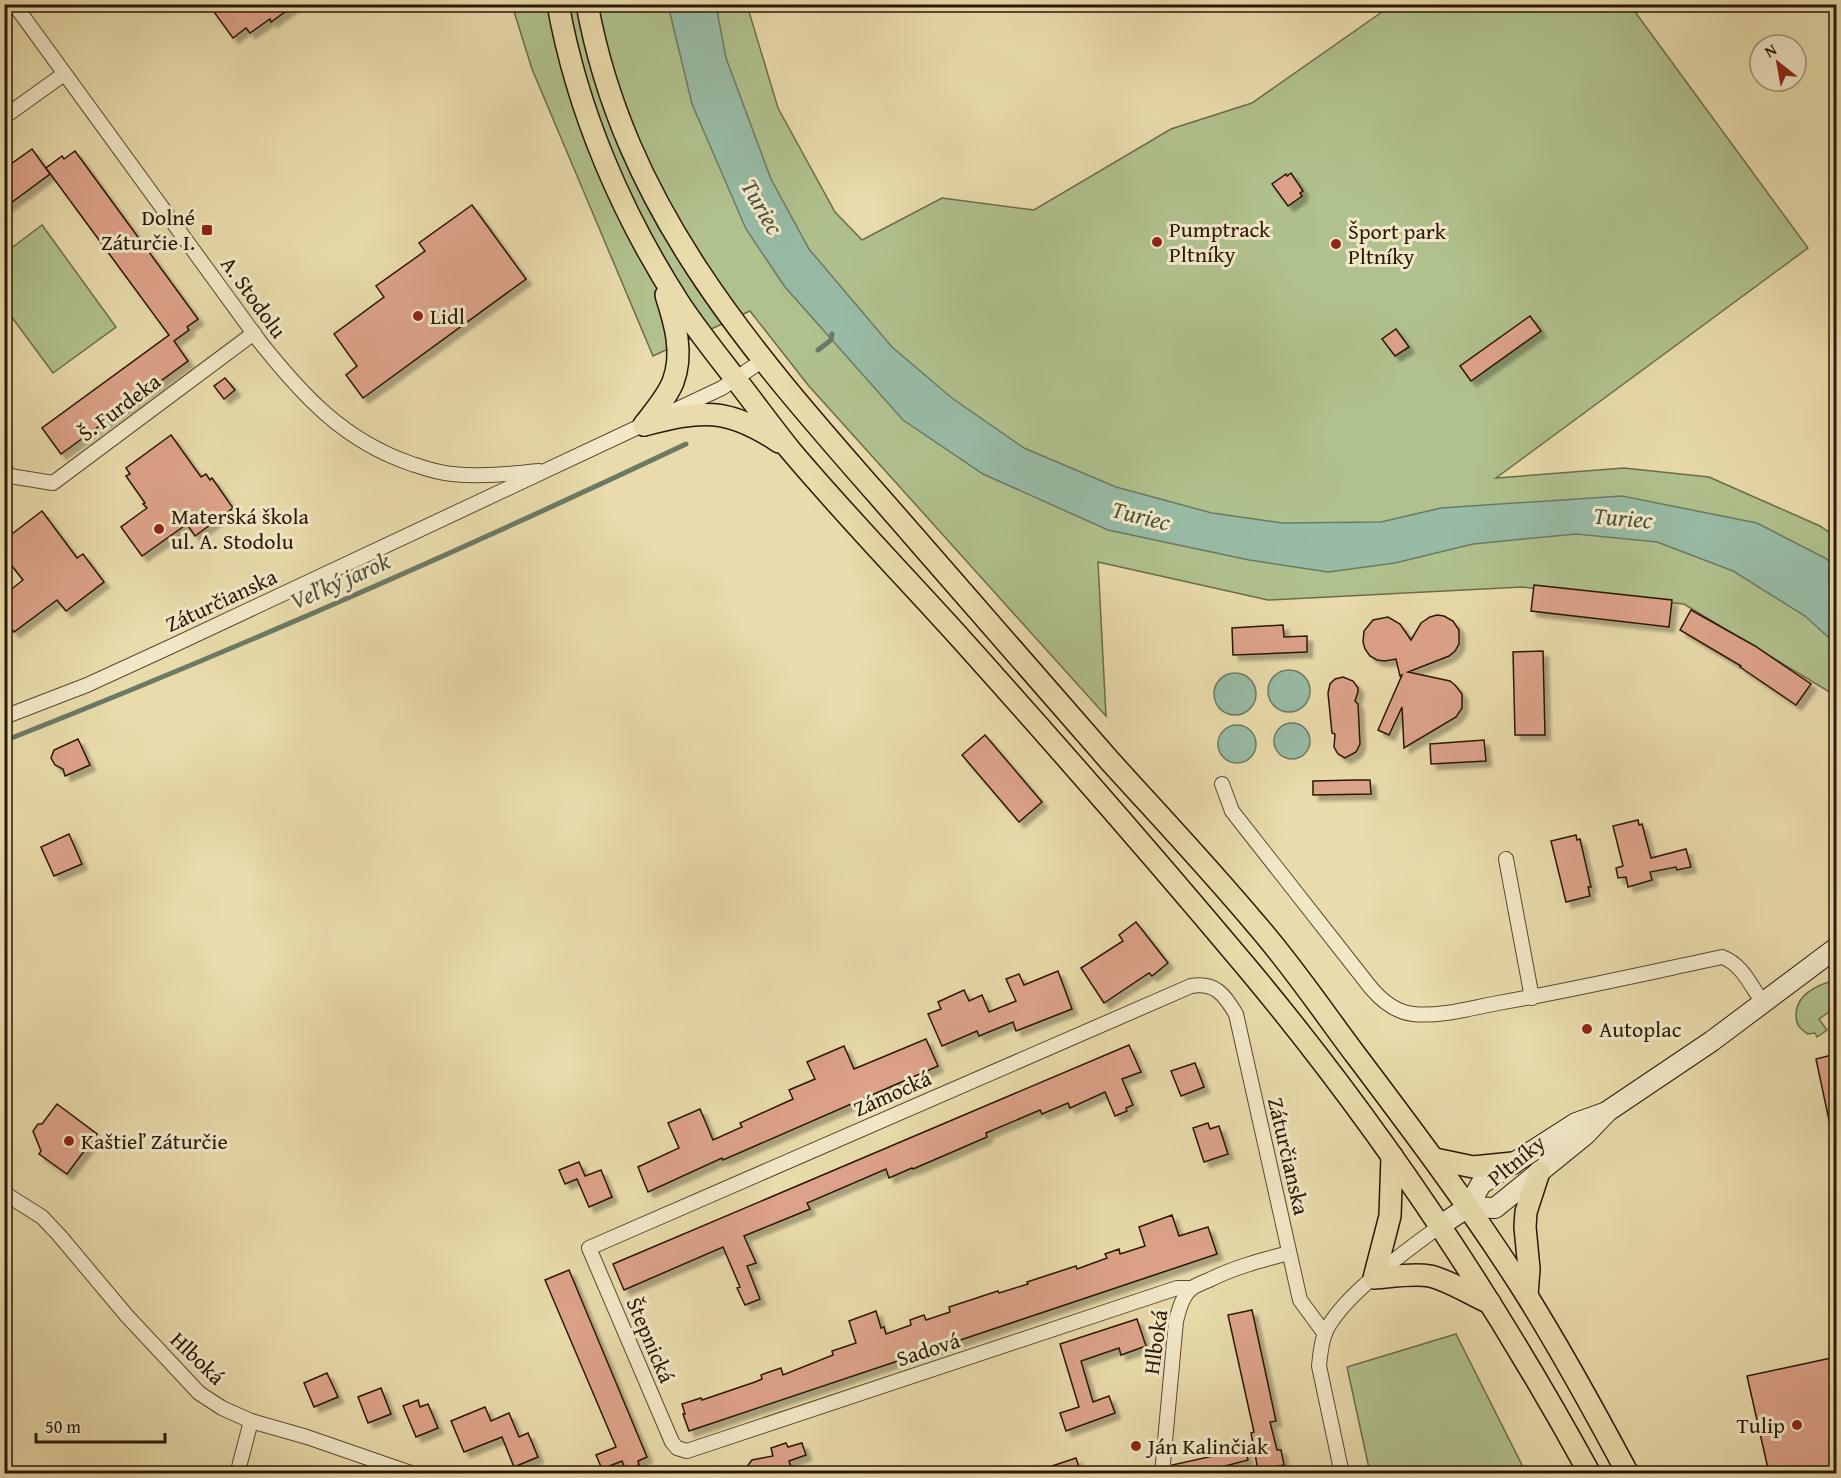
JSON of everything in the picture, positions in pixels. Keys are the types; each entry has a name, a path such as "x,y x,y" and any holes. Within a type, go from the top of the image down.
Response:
{"main road":[{"path":"558,4 573,70 594,134 613,180 657,266 683,308 790,450 1042,729 1250,972 1324,1063 1441,1225 1490,1303 1590,1473"},
{"path":"587,4 602,69 620,123 640,171 689,258 739,330 812,419 1107,758 1258,926 1435,1159 1468,1207 1527,1296 1628,1473"},
{"path":"644,425 673,382 679,345 657,266"},
{"path":"644,425 692,414 703,413 732,417 766,433 790,450"},
{"path":"1392,1156 1390,1216 1374,1278 1430,1276 1490,1303"},
{"path":"1435,1159 1473,1167 1513,1163"},
{"path":"1527,1296 1529,1269 1526,1212 1539,1172"}],"street":[{"name":"A. Stodolu","path":"14,4 254,333 298,389 321,411 348,432 375,448 400,460 449,474 503,474 550,470"},
{"path":"4,117 64,74"},
{"name":"Š. Furdeka","path":"4,468 10,476 53,483 254,333"},
{"name":"Záturčianska","path":"4,717 87,685 550,470 722,388 764,360"},
{"path":"1222,784 1232,811 1382,1000 1393,1008 1410,1014 1430,1015 1532,998 1722,957 1731,960 1741,970 1763,1003"},
{"path":"1506,859 1532,998"},
{"name":"Pltníky","path":"1608,1111 1575,1123 1481,1184 1468,1207 1495,1208 1585,1135 1608,1111 1712,1041 1836,948"},
{"name":"Zámocká","path":"589,1248 1191,986 1203,984 1214,988"},
{"name":"Záturčianska","path":"1214,988 1227,998 1236,1014 1300,1300 1324,1334"},
{"name":"Hlboká","path":"4,1192 42,1217 127,1316 199,1393 222,1408 251,1421 414,1473"},
{"path":"1342,1473 1319,1366 1324,1334 1344,1304 1441,1225 1468,1207"},
{"name":"Štepnická","path":"589,1248 676,1448"},
{"name":"Hlboká","path":"1162,1473 1176,1322 1180,1306 1192,1288 1224,1272 1289,1253"},
{"name":"Sadová","path":"676,1448 687,1451 1177,1288 1192,1288"},
{"path":"239,1473 251,1421"}],"shaded area":[{"path":"512,5 747,5 778,108 835,212 862,240 942,198 1034,210 1171,129 1252,103 1392,5 1630,5 1808,248 1496,478 1624,468 1709,477 1820,526 1836,537 1836,696 1684,604 1522,587 1268,600 1098,562 1106,716 808,385 750,311 653,356 532,69"},
{"path":"42,225 116,327 53,373 5,308 5,253"},
{"path":"1836,980 1836,1007 1819,1019 1827,1030 1817,1037 1815,1033 1808,1034 1797,1021 1797,1008 1800,1001 1816,987"},
{"path":"1456,1334 1526,1473 1370,1473 1347,1367"}],"water":[{"name":"Turiec","path":"668,5 716,5 726,58 771,179 809,249 892,347 952,398 1024,448 1116,487 1212,513 1283,523 1381,522 1441,508 1622,496 1757,523 1825,558 1836,567 1836,644 1805,616 1733,571 1657,542 1576,534 1473,544 1395,563 1328,572 1249,560 1108,530 983,474 903,420 785,287 746,229 692,104"},
{"path":"1289,670 1304,676 1310,691 1304,706 1289,712 1274,706 1268,691 1274,676"},
{"path":"1235,673 1250,679 1256,694 1250,709 1235,715 1220,709 1214,694 1220,679"},
{"path":"1292,723 1305,728 1310,741 1305,754 1292,759 1279,754 1274,741 1279,728"},
{"path":"1237,725 1250,731 1256,744 1250,757 1237,763 1224,757 1218,744 1224,731"}],"building":[{"path":"224,4 296,4 271,22 270,19 250,33 246,28 233,38 214,12"},
{"path":"32,149 50,174 4,208 4,169"},
{"path":"75,151 198,319 187,327 189,330 174,341 188,361 61,454 42,428 169,335 46,168 62,156 64,159"},
{"path":"1291,173 1303,191 1300,193 1302,196 1288,206 1272,184"},
{"name":"Lidl","path":"472,205 526,279 363,398 346,375 357,366 334,334 384,297 376,286 425,251 419,243"},
{"path":"1530,316 1541,331 1471,381 1460,366"},
{"path":"1396,329 1409,347 1395,356 1382,339"},
{"path":"225,378 235,390 224,399 214,386"},
{"path":"171,435 201,477 206,474 210,480 212,478 233,508 195,536 187,524 142,556 121,527 147,508 126,476 130,474 126,468"},
{"path":"42,511 77,558 83,554 104,582 66,611 57,600 14,632 4,620 4,595 23,580 4,556 4,540"},
{"path":"1534,585 1672,600 1669,627 1531,611"},
{"path":"1691,610 1755,646 1811,684 1796,705 1741,666 1680,630"},
{"path":"1437,615 1453,621 1459,630 1459,644 1449,656 1408,672 1450,681 1462,694 1462,708 1456,717 1404,748 1402,707 1389,735 1378,730 1402,675 1400,676 1396,659 1385,661 1370,656 1363,642 1364,631 1373,620 1388,617 1400,624 1411,640 1421,623"},
{"path":"1283,625 1284,637 1307,636 1307,652 1233,655 1232,628"},
{"path":"1543,651 1545,735 1515,735 1513,652"},
{"path":"1343,677 1353,681 1358,688 1355,701 1358,704 1360,744 1356,752 1345,758 1338,754 1334,747 1335,734 1332,733 1328,693 1330,684 1335,679"},
{"path":"985,735 1042,802 1019,822 962,755"},
{"path":"78,739 90,765 65,776 63,769 55,765 51,758 54,750"},
{"path":"1484,740 1486,761 1431,764 1430,744"},
{"path":"1370,780 1371,794 1313,795 1313,781"},
{"path":"1638,820 1639,825 1642,824 1651,858 1686,849 1691,867 1677,870 1676,867 1650,872 1652,880 1628,887 1626,877 1618,878 1616,868 1623,866 1613,826"},
{"path":"69,834 82,864 54,876 41,847"},
{"path":"1576,835 1577,840 1580,839 1591,887 1588,887 1590,896 1566,902 1551,841"},
{"path":"1136,922 1168,963 1152,976 1149,973 1104,1003 1081,968 1123,941 1119,935"},
{"path":"1058,971 1072,1009 1016,1031 1013,1022 979,1036 977,1031 942,1046 928,1014 941,1009 938,1002 964,990 969,1001 982,995 989,1012 1016,1001 1006,979 1019,974 1024,985"},
{"path":"926,1039 938,1066 648,1192 638,1167 679,1148 668,1123 700,1109 713,1140 742,1127 740,1123 793,1099 789,1090 815,1079 807,1062 844,1046 854,1069"},
{"path":"1129,1045 1141,1072 1122,1079 1133,1105 1126,1108 1127,1111 1115,1116 1105,1092 1070,1108 1068,1103 1042,1114 1040,1110 986,1133 987,1137 913,1169 889,1178 886,1169 807,1203 810,1209 744,1236 756,1263 747,1266 760,1299 745,1305 723,1247 624,1290 613,1264"},
{"path":"1836,1054 1836,1124 1830,1125 1816,1059"},
{"path":"1195,1063 1204,1087 1181,1096 1171,1071"},
{"name":"Kaštieľ Záturčie","path":"57,1104 97,1134 67,1174 39,1154 41,1151 33,1131 38,1124 42,1124"},
{"path":"1208,1123 1210,1129 1219,1126 1228,1154 1204,1162 1193,1128"},
{"path":"579,1162 585,1176 601,1170 612,1197 589,1207 577,1179 565,1184 559,1170"},
{"path":"1172,1215 1179,1236 1208,1227 1217,1254 689,1431 682,1404 701,1398 702,1400 755,1382 762,1379 761,1375 781,1368 783,1375 833,1355 832,1351 856,1343 849,1321 876,1311 881,1328 884,1327 886,1334 911,1325 910,1320 924,1315 926,1320 950,1312 949,1307 1107,1258 1105,1254 1119,1249 1120,1254 1145,1246 1139,1227"},
{"path":"569,1270 647,1457 638,1461 639,1465 626,1471 622,1461 602,1469 596,1455 616,1447 545,1280"},
{"path":"1252,1310 1276,1421 1270,1422 1277,1450 1281,1450 1284,1465 1258,1470 1251,1433 1254,1432 1228,1315"},
{"path":"1137,1319 1146,1346 1121,1355 1119,1348 1081,1361 1093,1402 1109,1396 1115,1413 1066,1431 1060,1413 1079,1407 1060,1344"},
{"name":"Tulip","path":"1836,1357 1836,1473 1769,1473 1747,1376"},
{"path":"327,1373 338,1397 314,1407 304,1383"},
{"path":"381,1388 391,1414 368,1423 358,1397"},
{"path":"418,1400 420,1407 428,1404 438,1428 416,1437 403,1406"},
{"path":"485,1407 491,1421 509,1413 519,1437 528,1433 538,1457 514,1467 502,1437 464,1452 451,1421"},
{"path":"786,1443 788,1447 802,1443 806,1455 789,1461 793,1473 742,1473 752,1460 773,1456 771,1448"},
{"path":"1245,1449 1248,1460 1225,1466 1227,1473 1212,1473 1211,1469 1193,1473 1171,1473 1172,1465"},
{"path":"1076,1458 1081,1473 1037,1473 1037,1471"}],"waterway":[{"name":"Veľký jarok","path":"818,350 831,340 832,334"},
{"name":"Veľký jarok","path":"4,741 348,598 686,444"}],"place":[{"name":"Dolné Záturčie I.","path":"207,230"},
{"name":"Pumptrack Pltníky","path":"1157,242"},
{"name":"Šport park Pltníky","path":"1336,244"},
{"name":"Lidl","path":"418,316"},
{"name":"Materská škola ul. A. Stodolu","path":"159,529"},
{"name":"Autoplac","path":"1587,1029"},
{"name":"Kaštieľ Záturčie","path":"69,1141"},
{"name":"Tulip","path":"1797,1425"},
{"name":"Ján Kalinčiak","path":"1136,1446"}]}
